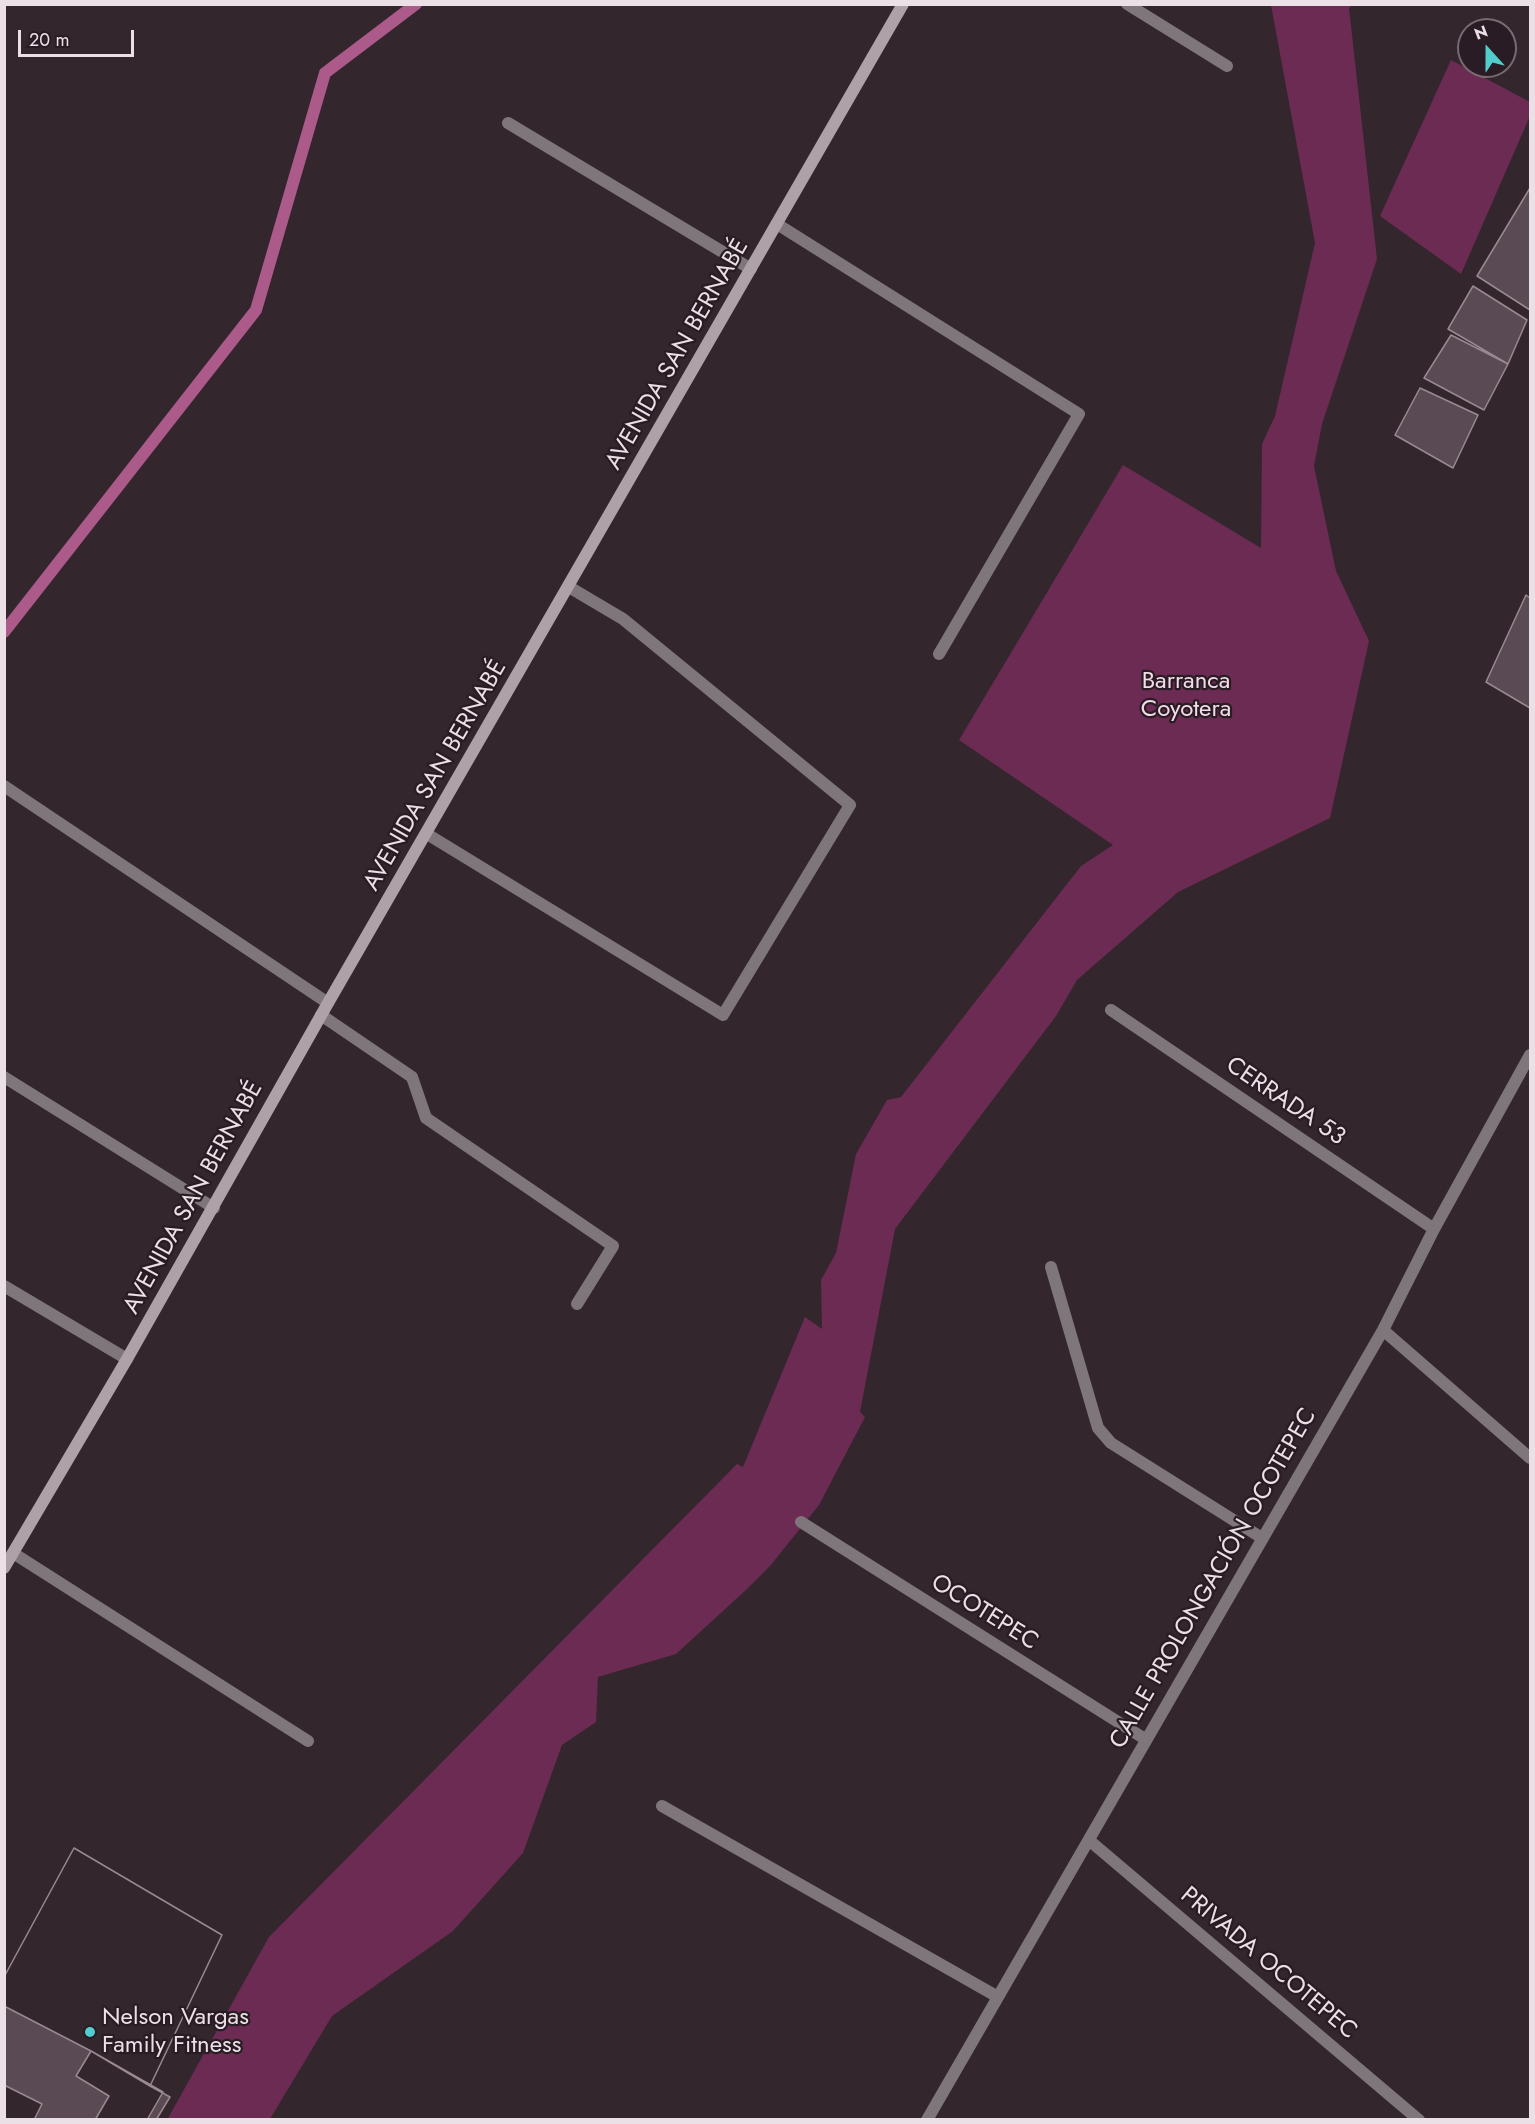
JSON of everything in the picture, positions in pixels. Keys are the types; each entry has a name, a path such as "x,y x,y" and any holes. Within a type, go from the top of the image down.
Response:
{"main road":[{"name":"AVENIDA SAN BERNABÉ","path":"4,1568 214,1208 321,1015 903,4"}],"street":[{"path":"1126,4 1227,66"},
{"path":"508,123 751,269"},
{"path":"777,224 1079,414 939,654"},
{"path":"427,834 723,1016 850,805 623,619 569,586"},
{"path":"4,786 328,1003"},
{"name":"CERRADA 53","path":"1111,1011 1434,1229"},
{"path":"321,1015 412,1077 426,1118 613,1246 577,1304"},
{"name":"CALLE PROLONGACIÓN OCOTEPEC","path":"927,2120 1383,1330 1434,1229 1530,1055"},
{"path":"4,1077 214,1208"},
{"path":"1051,1267 1098,1428 1111,1443 1262,1538"},
{"path":"4,1286 127,1359"},
{"path":"1383,1330 1530,1458"},
{"name":"OCOTEPEC","path":"801,1522 1145,1739"},
{"path":"13,1553 308,1741"},
{"path":"662,1806 998,1997"},
{"name":"PRIVADA OCOTEPEC","path":"1090,1841 1419,2120"}],"green space":[{"name":"Barranca Coyotera","path":"1271,5 1353,5 1349,8 1377,259 1322,424 1314,466 1336,571 1369,641 1330,818 1178,892 1077,980 1056,1016 895,1229 860,1412 865,1417 819,1505 770,1566 676,1654 598,1677 596,1722 562,1745 523,1853 453,1931 332,2016 270,2119 167,2120 269,1937 737,1464 743,1467 805,1317 822,1329 821,1280 836,1253 856,1154 887,1100 901,1097 1081,866 1113,845 959,740 1123,465 1261,548 1262,444 1275,416 1315,243"},
{"path":"1451,60 1457,63 1457,78 1485,78 1530,102 1530,116 1461,274 1380,216"}],"building":[{"path":"1530,188 1530,310 1477,276"},
{"path":"1473,286 1527,320 1508,364 1448,329"},
{"path":"1451,335 1508,364 1484,410 1424,378"},
{"path":"1420,388 1478,415 1453,468 1395,435"},
{"path":"1526,595 1530,598 1530,708 1486,682"},
{"name":"Nelson Vargas Family Fitness","path":"74,1848 222,1935 150,2086 170,2097 156,2120 4,2120 4,1977"},
{"name":"Nelson Vargas Family Fitness","path":"74,1848 222,1935 150,2086 91,2051 4,2006 4,1977"},
{"name":"Nelson Vargas Family Fitness","path":"91,2051 163,2092 147,2120 95,2120 109,2096 76,2076"},
{"path":"4,2085 42,2104 34,2120 4,2120"}],"waterway":[{"path":"4,632 256,310 325,73 416,4"}],"place":[{"name":"Nelson Vargas Family Fitness","path":"90,2032"}]}
